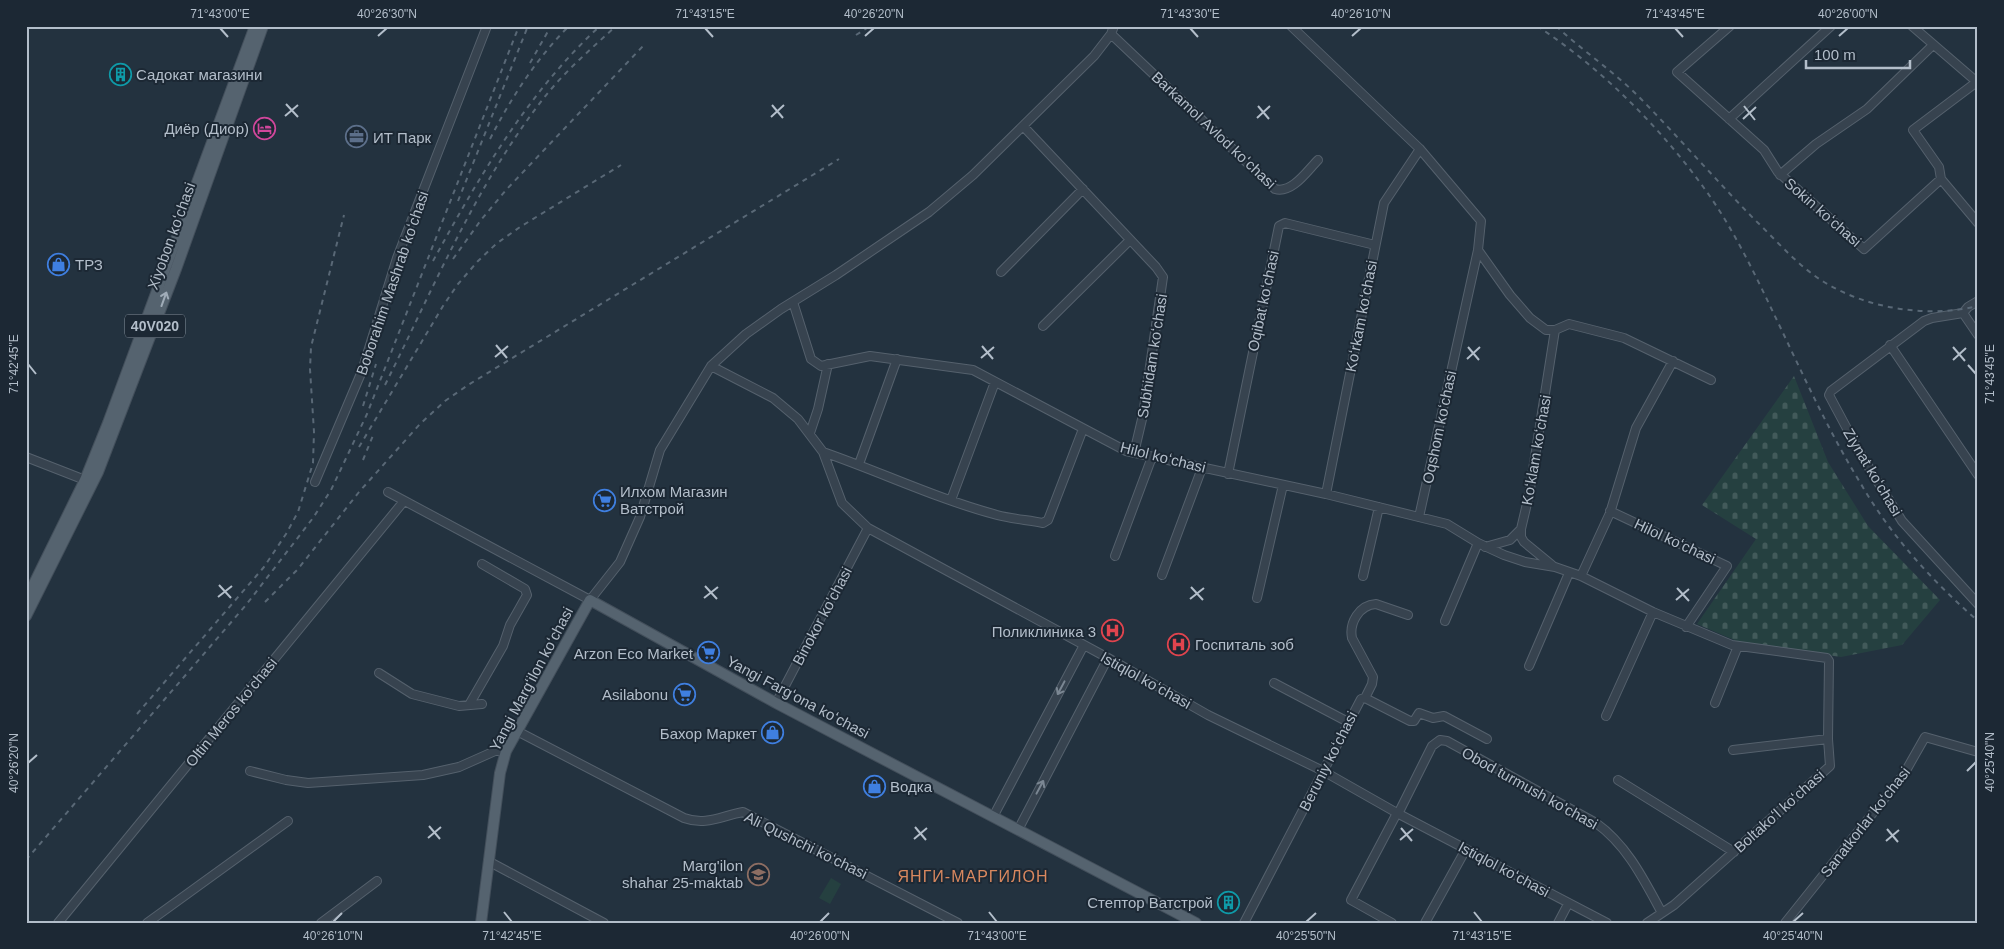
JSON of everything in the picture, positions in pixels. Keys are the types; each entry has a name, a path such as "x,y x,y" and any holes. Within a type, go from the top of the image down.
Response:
{"main road":[{"name":"Xiyobon koʻchasi","path":"26,616 93,483 255,26"},
{"name":"Xiyobon koʻchasi","path":"26,600 85,480 137,361 263,26"},
{"name":"Yangi Fargʻona koʻchasi","path":"590,600 776,703 1196,923"},
{"name":"Yangi Margʻilon koʻchasi","path":"481,923 500,773 506,751 590,600"}],"street":[{"name":"Boborahim Mashrab koʻchasi","path":"315,482 362,371 397,258 487,26"},
{"path":"590,600 620,562 640,517 660,450 711,366 746,334 928,212 973,175 1094,56 1111,34 1114,26"},
{"name":"Oqshom koʻchasi","path":"1291,26 1420,149 1482,222 1478,250 1419,517"},
{"path":"1730,26 1677,72 1764,150 1780,175 1816,144 1867,109 1933,44"},
{"path":"1729,119 1831,26"},
{"path":"1912,26 1977,82 1913,130 1940,167 1941,179 1978,223"},
{"name":"Barkamol Аvlod koʻchasi","path":"1111,34 1275,189 1281,191 1288,189 1318,160"},
{"name":"Subhidam koʻchasi","path":"1023,126 1156,267 1163,277 1143,415 1134,453"},
{"name":"Koʻrkam koʻchasi","path":"1326,494 1374,245 1384,203 1420,149"},
{"name":"Sokin koʻchasi","path":"1780,175 1864,249 1941,179"},
{"path":"1001,272 1082,189"},
{"name":"Oqibat koʻchasi","path":"1228,474 1279,226 1285,223 1374,245"},
{"path":"1043,326 1130,240"},
{"path":"1478,250 1510,295 1530,318 1546,330 1556,330 1569,324 1624,338 1711,380"},
{"path":"1978,301 1968,307 1963,314 1978,335"},
{"path":"793,302 811,359 821,366 828,364 818,409 810,433"},
{"name":"Ziynat koʻchasi","path":"1963,314 1928,318 1831,391 1830,398 1860,453 1902,521 1978,604"},
{"name":"Koʻklam koʻchasi","path":"1521,529 1529,495 1556,330"},
{"path":"1890,345 1978,476"},
{"name":"Hilol koʻchasi","path":"828,364 870,356 974,370 1126,451 1326,494 1447,524 1481,545 1525,562 1555,567 1581,576 1686,627 1738,646 1823,656 1829,661"},
{"path":"858,464 897,359"},
{"path":"1581,576 1610,510 1636,428 1673,361"},
{"name":"Istiqlol koʻchasi","path":"711,366 773,398 798,419 823,452 842,503 868,528 1108,658 1208,715 1323,772 1397,814 1607,923"},
{"path":"951,500 995,382"},
{"path":"823,452 926,492 998,515 1043,522 1048,520 1083,428"},
{"path":"26,456 85,480"},
{"path":"1114,556 1152,457"},
{"path":"1162,575 1202,468"},
{"path":"1258,598 1283,485"},
{"name":"Yangi Fargʻona koʻchasi","path":"388,492 590,600"},
{"name":"Oltin Meros koʻchasi","path":"58,923 404,501"},
{"path":"1363,576 1379,507"},
{"name":"Hilol koʻchasi","path":"1610,510 1727,566 1686,627"},
{"name":"Binokor ko'chasi","path":"776,703 868,528"},
{"path":"1445,621 1481,545 1510,540 1521,529"},
{"path":"1521,529 1521,537 1524,542 1555,567"},
{"path":"469,705 503,646 510,625 527,595 525,589 482,564"},
{"path":"1529,666 1569,573"},
{"path":"1365,698 1372,684 1372,678 1352,638 1351,632 1358,612 1376,604 1408,615"},
{"path":"1606,716 1653,612"},
{"path":"993,816 1084,645"},
{"path":"1715,703 1738,646"},
{"path":"1018,830 1108,658"},
{"name":"Boltakoʻl koʻchasi","path":"1647,923 1651,918 1662,913 1734,852 1830,766 1828,740 1829,661"},
{"path":"378,673 412,694 459,706 482,704"},
{"path":"1274,683 1348,722"},
{"name":"Beruniy koʻchasi","path":"1244,923 1361,699 1365,698 1410,721 1414,721 1420,713 1433,718 1442,716 1487,739"},
{"name":"Ali Qushchi koʻchasi","path":"517,731 684,818 696,822 709,821 743,812 958,923"},
{"name":"Sanatkorlar koʻchasi","path":"1785,923 1904,774 1925,737 1978,752"},
{"name":"Obod turmush ko'chasi","path":"1392,923 1351,900 1432,746 1440,740 1447,742 1610,833 1637,869 1662,913"},
{"path":"1733,750 1828,740"},
{"path":"250,771 286,780 308,783 423,775 459,767 495,751 506,751"},
{"path":"1618,780 1734,852"},
{"path":"147,923 288,821"},
{"path":"1425,923 1466,849"},
{"path":"488,861 604,923"},
{"path":"321,923 377,882"},
{"path":"1558,923 1568,904"}],"green space":[{"path":"1794,376 1828,462 1868,526 1940,600 1902,645 1841,657 1739,642 1697,624 1756,539 1702,505"},
{"path":"831,878 841,884 830,904 819,898"}],"railway":[{"path":"26,860 246,605 313,518 331,490 367,414 519,26"},
{"path":"458,201 528,26"},
{"path":"530,63 551,26"},
{"path":"490,139 525,80 569,26"},
{"path":"433,261 487,167 528,107 550,79 600,26"},
{"path":"385,385 457,238 497,166 519,132 551,89 616,26"},
{"path":"856,35 870,26"},
{"path":"1537,26 1561,42 1606,79 1668,142 1687,165 1704,188 1741,247 1825,420 1873,503 1899,540 1929,574 1978,621"},
{"path":"1556,26 1632,90 1779,244 1814,276 1860,299 1899,309 1939,311 1959,310 1978,306"},
{"path":"453,259 481,220 506,190 644,45"},
{"path":"265,602 298,569 359,492 420,424 445,401 468,385 839,159"},
{"path":"359,447 443,306 458,284 478,261 496,244 520,227 621,165"},
{"path":"137,714 264,567 298,512 313,463 314,432 310,369 311,347 344,215"},
{"path":"363,406 376,364"},
{"path":"363,460 374,433"}],"place":[{"name":"Садокат магазини","path":"120,74"},
{"name":"Диёр (Диор)","path":"265,128"},
{"name":"ИТ Парк","path":"357,137"},
{"name":"ТРЗ","path":"59,264"},
{"name":"Илхом Магазин Ватстрой","path":"604,500"},
{"name":"Поликлиника 3","path":"1112,631"},
{"name":"Госпиталь зоб","path":"1179,644"},
{"name":"Arzon Eco Market","path":"709,653"},
{"name":"Asilabonu","path":"684,694"},
{"name":"Бахор Маркет","path":"773,733"},
{"name":"Водка","path":"874,786"},
{"name":"Marg'ilon shahar 25-maktab","path":"759,874"},
{"name":"Стептор Ватстрой","path":"1229,902"}],"district":[{"name":"ЯНГИ-МАРГИЛОН","path":"973,876"}]}
